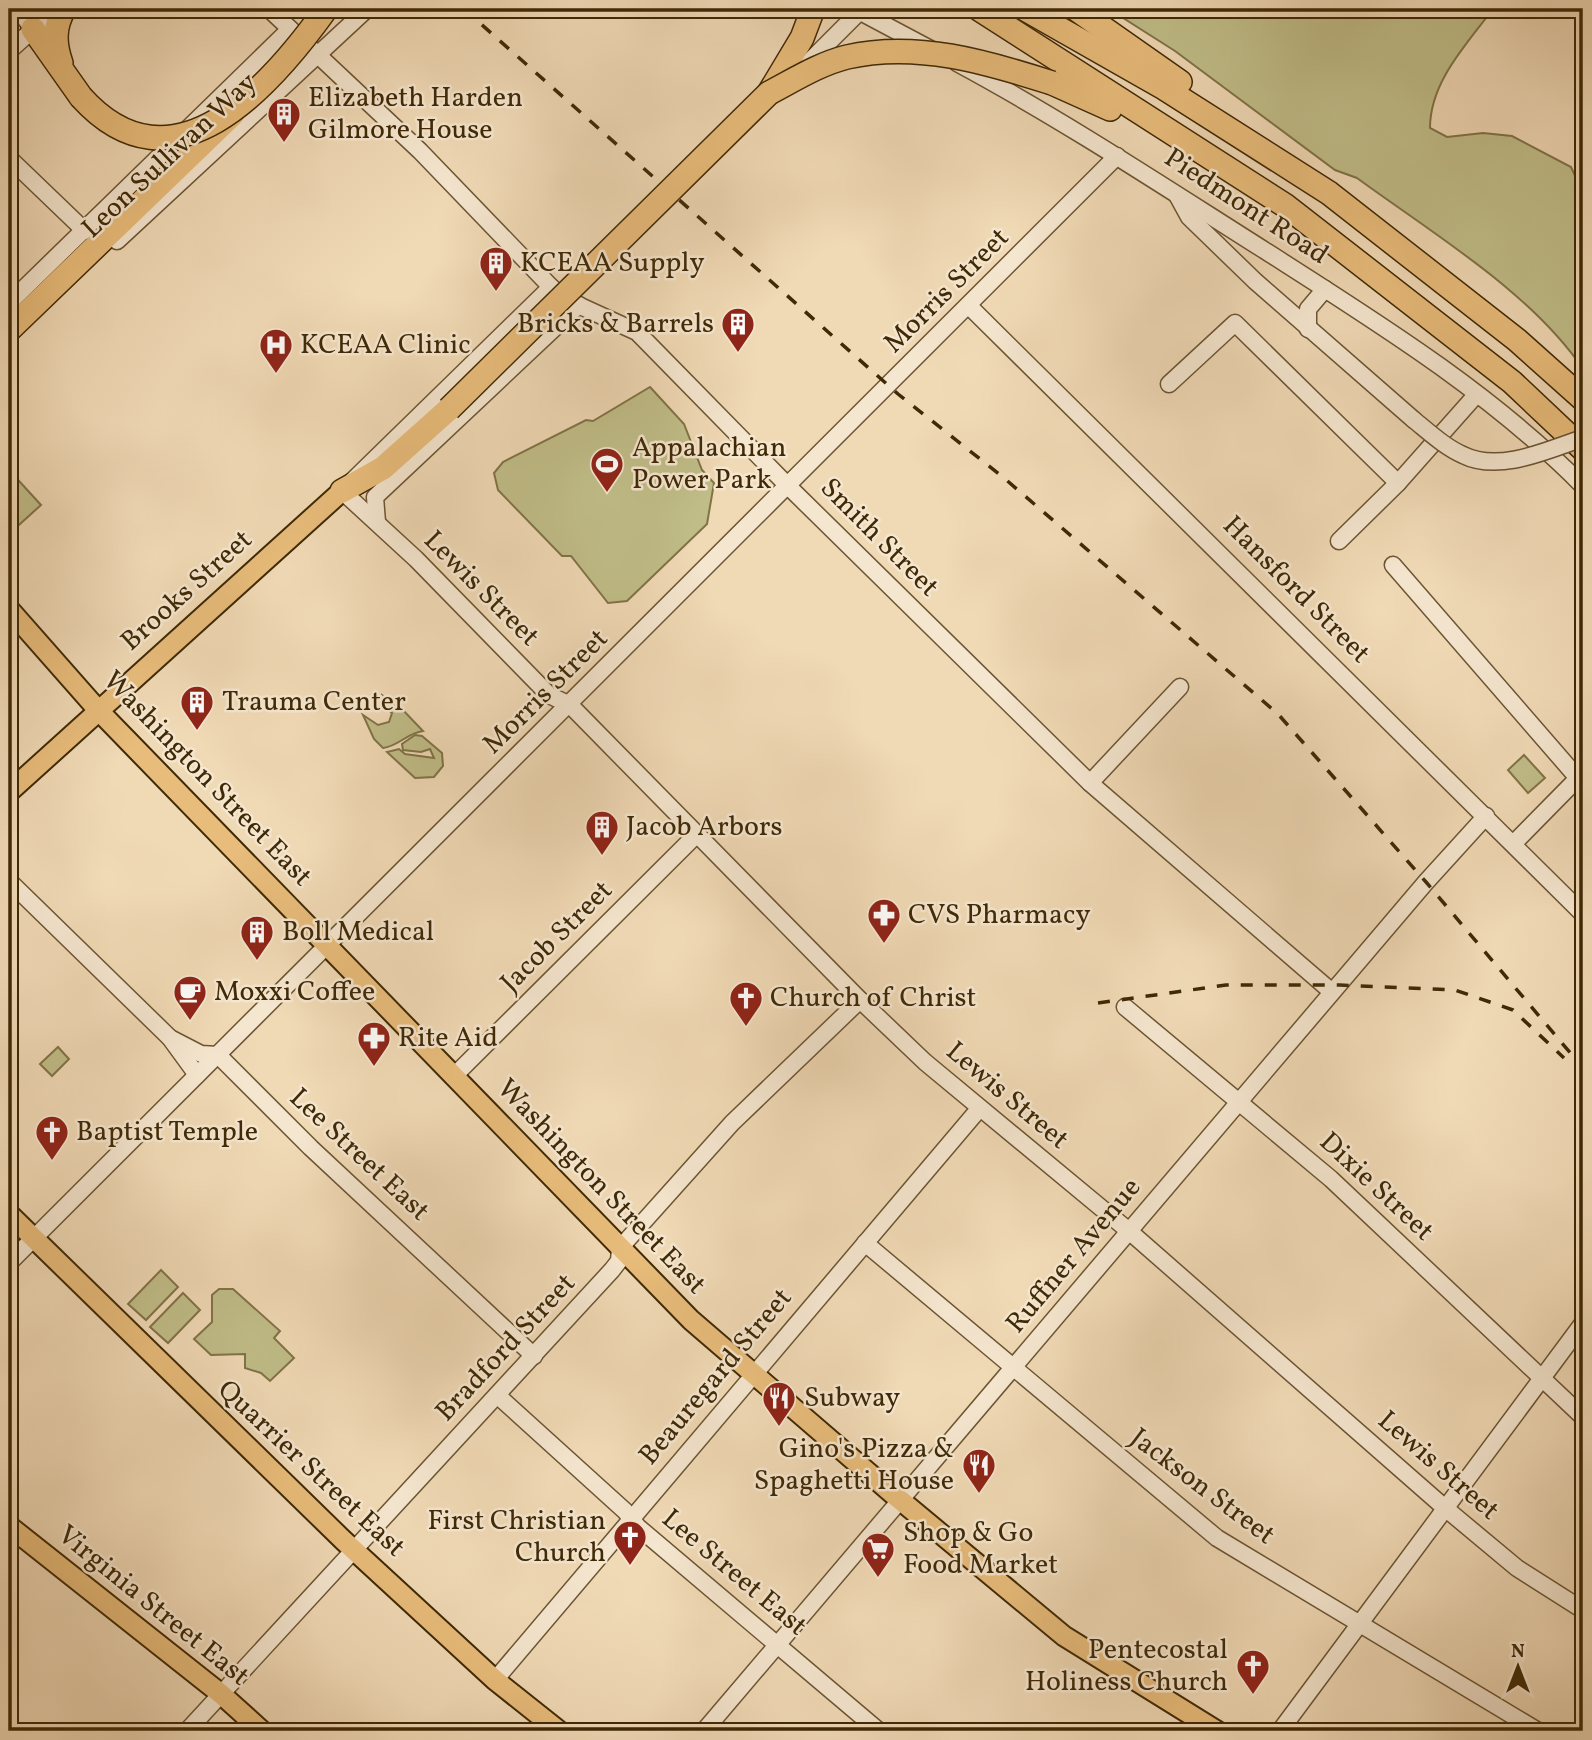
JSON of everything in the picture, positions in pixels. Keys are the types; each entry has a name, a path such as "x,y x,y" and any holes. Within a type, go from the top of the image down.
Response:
{"highway":[{"path":"64,9 58,20 55,41 66,75"},
{"path":"292,57 327,9"},
{"path":"9,330 292,57 346,9"},
{"path":"342,491 383,468 449,409 769,93 802,38 813,9"},
{"path":"979,9 1286,206 1512,382 1583,449"},
{"path":"1025,9 1216,120 1329,193 1517,340 1583,399"},
{"path":"1076,9 1190,88 1216,120"},
{"path":"33,29 81,97 114,127 135,136 179,136 200,130 242,105"},
{"path":"769,93 820,67 875,53 914,52 952,56 1052,83 1086,96 1286,206"},
{"path":"375,498 383,468"}],"main road":[{"name":"Brooks Street","path":"9,792 342,491"},
{"name":"Washington Street East","path":"9,609 98,710 329,944 453,1077 691,1320 902,1502 1064,1636 1217,1731"},
{"name":"Quarrier Street East","path":"9,1214 149,1354 354,1549 495,1680 559,1731"},
{"name":"Virginia Street East","path":"9,1526 221,1694 262,1731"}],"street":[{"path":"18,9 33,29"},
{"path":"9,51 56,9"},
{"name":"Smith Street","path":"270,9 419,151 551,287 579,305 637,332 1090,783 1332,992"},
{"name":"Leon Sullivan Way","path":"9,342 224,144 315,54 367,9"},
{"path":"698,172 858,10"},
{"name":"Piedmont Road","path":"858,10 1004,89 1117,156 1415,347 1541,445 1583,486"},
{"name":"Leon Sullivan Way","path":"9,303 289,29"},
{"name":"Morris Street","path":"9,1263 1117,156"},
{"path":"9,158 85,230"},
{"path":"1177,195 1189,217 1308,329 1449,448 1465,457 1484,461 1528,456 1583,438"},
{"path":"342,491 551,287"},
{"path":"1308,329 1308,309 1325,289"},
{"path":"377,522 375,498 579,305"},
{"name":"Hansford Street","path":"969,306 1514,842 1583,914"},
{"path":"1169,384 1236,323 1398,483"},
{"path":"1339,541 1398,483 1476,395"},
{"name":"Lewis Street","path":"342,491 377,522 549,695 569,705 860,1000 979,1109 1129,1231 1517,1568 1583,1610"},
{"path":"1393,565 1582,779 1514,842"},
{"path":"1090,783 1180,687"},
{"name":"Ruffner Avenue","path":"704,1731 902,1502 1332,992 1486,816"},
{"name":"Jacob Street","path":"453,1077 697,835"},
{"name":"Lee Street East","path":"9,881 170,1038 197,1075"},
{"name":"Bradford Street","path":"187,1731 612,1270 618,1263 620,1248 732,1123 860,1000"},
{"name":"Dixie Street","path":"1125,1007 1331,1179 1583,1417"},
{"name":"Lee Street East","path":"170,1038 201,1054 218,1055 312,1148 534,1356"},
{"name":"Beauregard Street","path":"495,1680 979,1109"},
{"name":"Jackson Street","path":"864,1243 1217,1538 1538,1731"},
{"path":"1280,1731 1583,1323"},
{"name":"Lee Street East","path":"498,1395 632,1518 638,1527 879,1731"}],"shaded area":[{"path":"1109,9 1493,9 1461,50 1443,80 1436,95 1430,128 1447,137 1483,133 1512,136 1571,167 1583,193 1583,369 1536,314 1479,265 1357,178 1335,170 1175,51"},
{"name":"Appalachian Power Park","path":"650,387 684,424 702,470 714,483 707,524 627,601 608,603 571,556 562,556 498,490 494,473 503,462 586,420 593,421"},
{"path":"9,470 41,505 9,534"},
{"path":"382,695 402,709 423,731 383,748 374,739 363,715 378,725 389,722 392,713 381,704"},
{"path":"415,735 422,736 442,753 443,766 434,777 415,778 387,752 399,749 405,754 434,758 430,749 421,752 403,750 402,744"},
{"path":"1524,755 1545,778 1528,793 1508,770"},
{"path":"58,1047 69,1059 52,1076 40,1064"},
{"path":"161,1270 178,1287 146,1320 128,1304"},
{"path":"219,1289 233,1289 280,1331 274,1338 294,1358 270,1381 261,1373 245,1368 245,1354 211,1355 194,1339 212,1322 212,1295"},
{"path":"183,1293 200,1310 168,1343 150,1327"}],"railway":[{"path":"464,9 898,394 1004,478 1278,714 1426,882 1583,1068"},
{"path":"1098,1003 1226,985 1340,985 1455,990 1513,1010 1564,1058"}],"place":[{"name":"Elizabeth Harden Gilmore House","path":"284,144"},
{"name":"KCEAA Supply","path":"496,293"},
{"name":"Bricks & Barrels","path":"738,354"},
{"name":"KCEAA Clinic","path":"276,375"},
{"name":"Appalachian Power Park","path":"607,494"},
{"name":"Trauma Center","path":"197,732"},
{"name":"Jacob Arbors","path":"602,857"},
{"name":"CVS Pharmacy","path":"884,945"},
{"name":"Boll Medical","path":"257,962"},
{"name":"Moxxi Coffee","path":"190,1022"},
{"name":"Church of Christ","path":"746,1028"},
{"name":"Rite Aid","path":"374,1068"},
{"name":"Baptist Temple","path":"52,1162"},
{"name":"Subway","path":"779,1428"},
{"name":"Gino's Pizza & Spaghetti House","path":"979,1495"},
{"name":"First Christian Church","path":"630,1567"},
{"name":"Shop & Go Food Market","path":"878,1579"},
{"name":"Pentecostal Holiness Church","path":"1253,1696"}]}
